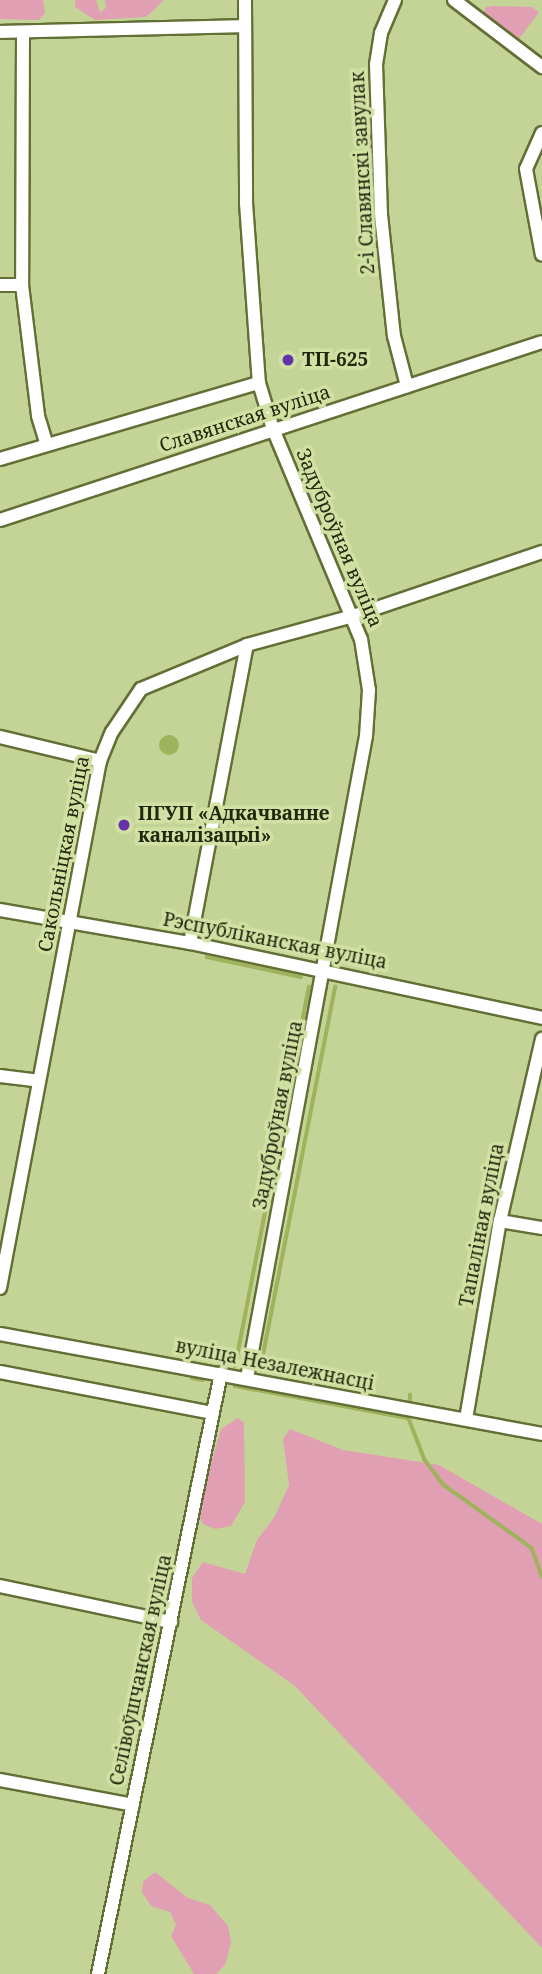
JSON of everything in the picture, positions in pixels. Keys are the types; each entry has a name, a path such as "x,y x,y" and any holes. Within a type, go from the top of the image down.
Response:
{"street":[{"name":"Задуброўная вуліца","path":"245,0 243,26 246,204 259,383 273,429 353,615 366,663 369,715 325,970 247,1378"},
{"name":"2-і Славянскі завулак","path":"395,0 381,33 376,64 380,215 394,336 407,386"},
{"path":"454,0 542,67"},
{"path":"0,32 243,26"},
{"path":"23,33 22,285 38,416 47,445"},
{"path":"542,133 526,169 542,255"},
{"path":"0,285 22,285"},
{"name":"Славянская вуліца","path":"0,520 542,342"},
{"name":"Славянская вуліца","path":"0,459 259,383"},
{"name":"Сакольніцкая вуліца","path":"0,1288 100,761 112,732 141,689 247,645 353,615 542,552"},
{"path":"190,943 247,645"},
{"path":"0,737 100,761"},
{"name":"Рэспубліканская вуліца","path":"0,910 190,943 542,1018"},
{"name":"Тапаліная вуліца","path":"466,1419 500,1221 542,1039"},
{"path":"0,1076 38,1081"},
{"path":"500,1221 542,1228"},
{"name":"вуліца Незалежнасці","path":"0,1334 542,1434"},
{"path":"0,1373 213,1413"},
{"name":"Селівоўшчанская вуліца","path":"98,1974 221,1373"},
{"path":"0,1586 171,1622"},
{"path":"0,1780 133,1805"}],"shaded area":[{"path":"0,0 43,0 45,13 39,20 0,19"},
{"path":"75,0 96,0 100,12 106,8 105,0 164,0 146,17 95,20 75,7"},
{"path":"486,7 532,7 539,12 518,40 483,14"},
{"path":"169,735 176,738 179,745 176,752 169,755 162,752 159,745 162,738"},
{"path":"238,1418 244,1423 245,1502 231,1526 215,1529 203,1524 197,1512 221,1429"},
{"path":"290,1429 343,1450 439,1465 542,1524 542,1948 295,1686 201,1620 192,1602 192,1578 203,1562 245,1574 257,1540 275,1516 289,1485 283,1439"},
{"path":"155,1872 188,1898 210,1905 228,1926 231,1943 225,1965 216,1974 194,1974 171,1936 176,1925 170,1912 151,1906 142,1892 143,1882"}],"waterway":[{"path":"207,957 301,977"},
{"path":"235,1367 309,987"},
{"path":"262,1360 335,987"},
{"path":"192,1378 203,1380"},
{"path":"235,1386 408,1418"},
{"path":"410,1395 410,1400"},
{"path":"408,1416 425,1460 444,1485 532,1548 542,1576"}],"place":[{"name":"ТП-625","path":"288,360"},
{"name":"ПГУП «Адкачванне каналізацыі»","path":"124,825"}]}
